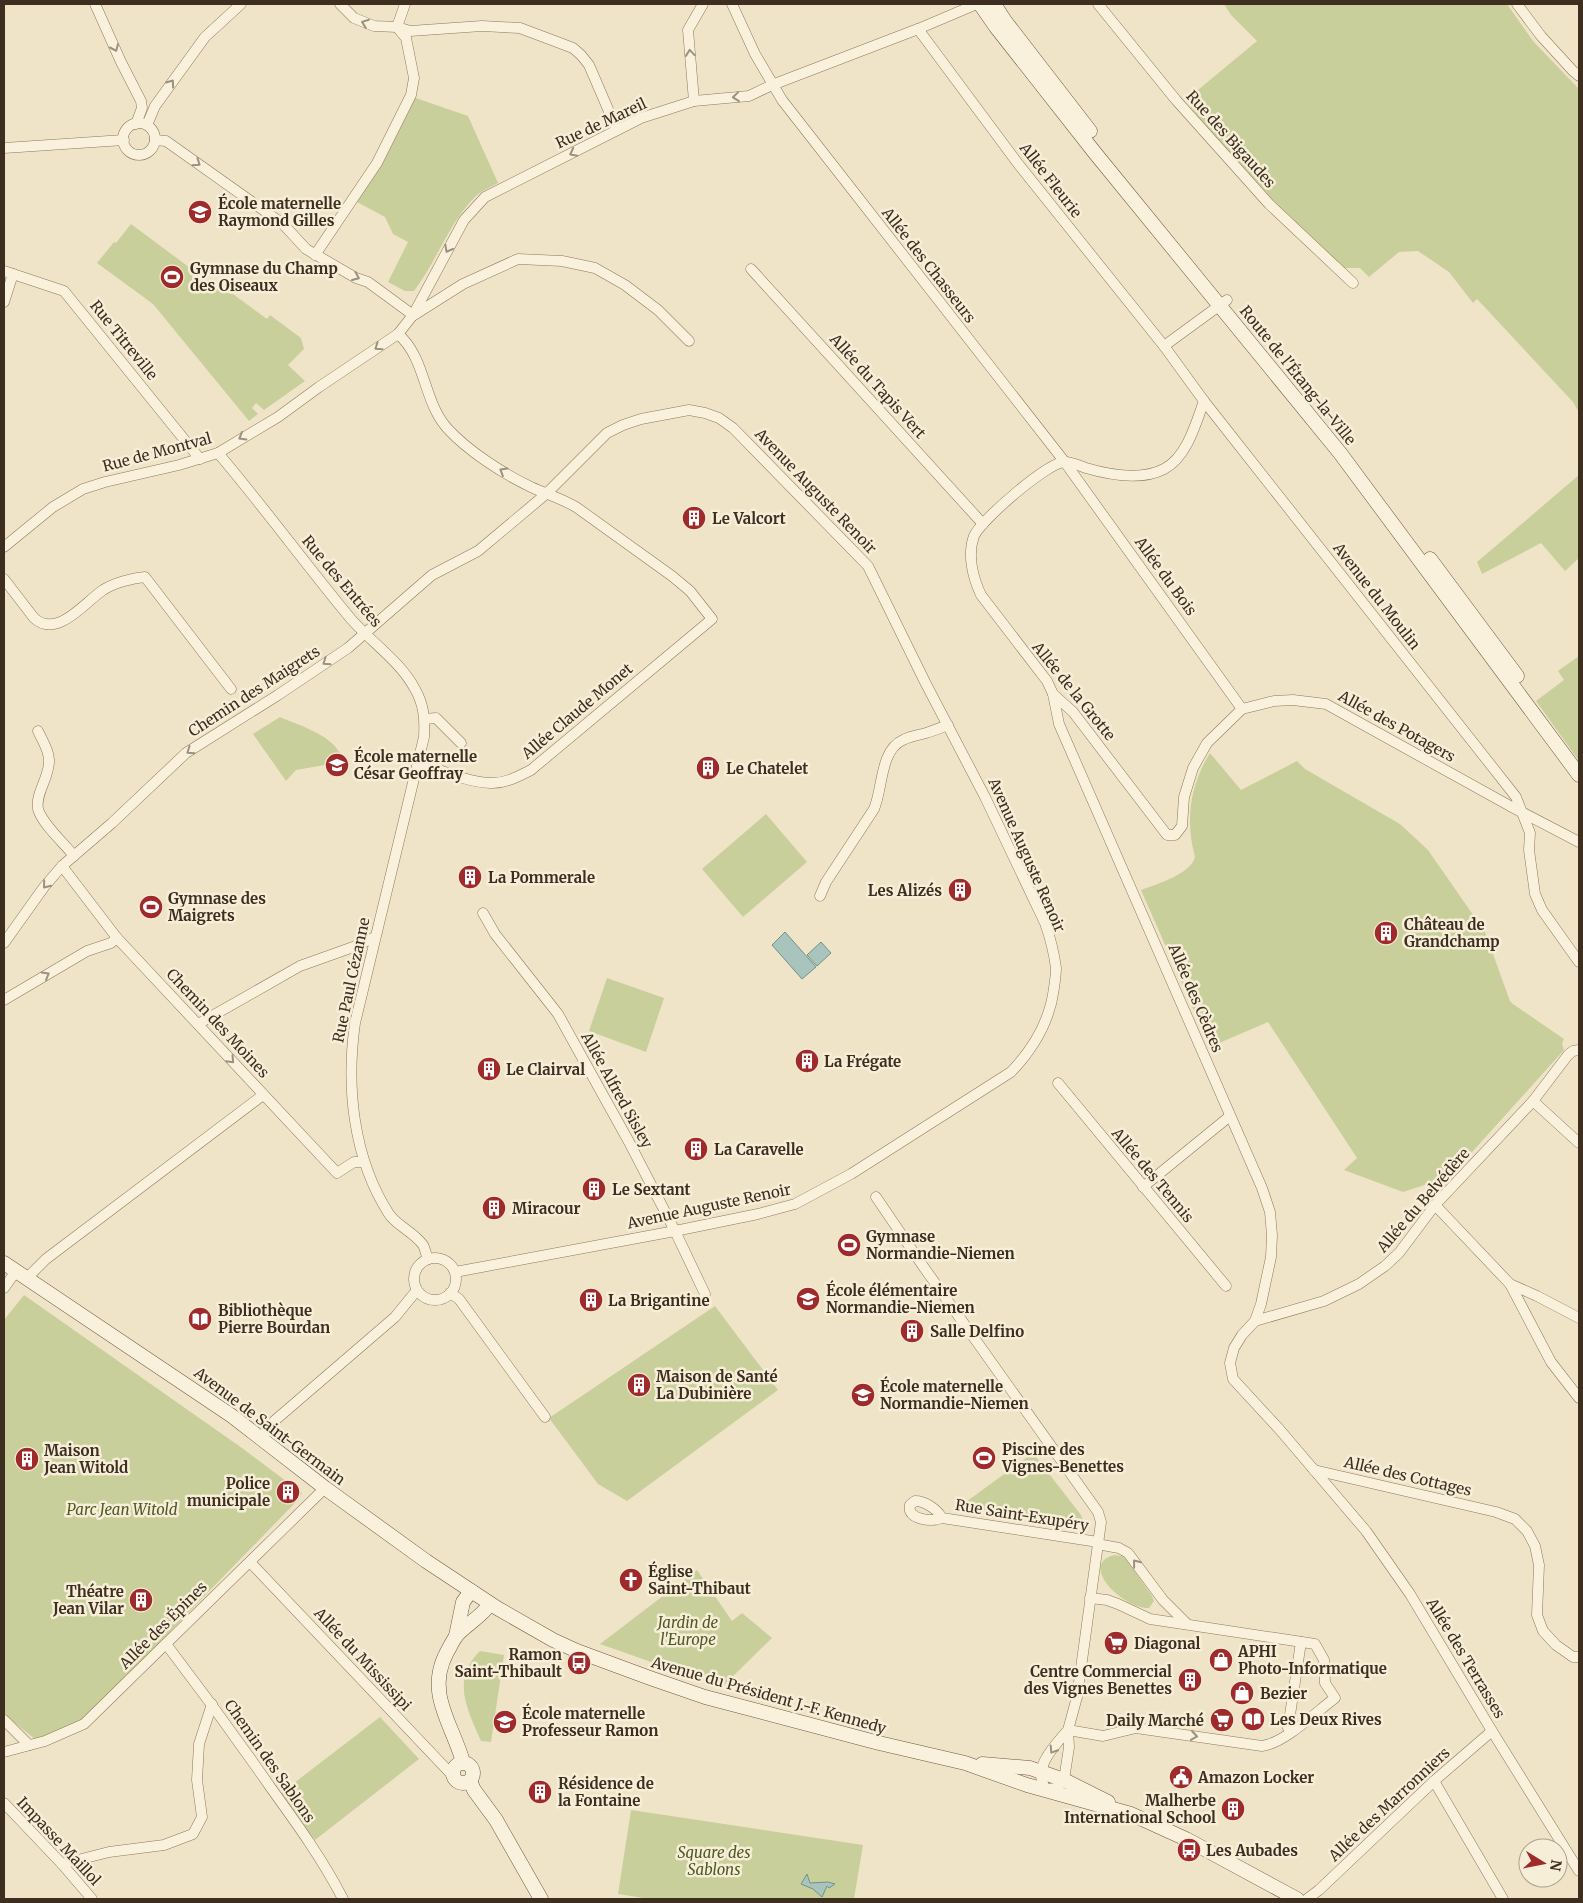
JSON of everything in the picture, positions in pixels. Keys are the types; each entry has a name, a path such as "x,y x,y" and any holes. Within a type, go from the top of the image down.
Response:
{"street":[{"path":"95,4 141,101 141,124"},
{"path":"141,124 153,131 155,140 147,153 138,155 126,148 124,140 128,128 141,124 205,37 242,4"},
{"path":"340,4 354,18 374,26 397,27 410,31 482,26 520,28 573,48 589,65 617,130"},
{"path":"397,27 405,4"},
{"path":"694,101 688,30 703,4"},
{"name":"Allée des Chasseurs","path":"732,4 772,85 782,100 1064,462"},
{"name":"Rue de Mareil","path":"413,315 464,220 485,197 641,118 694,101 749,96 772,85 978,4"},
{"name":"Route de l'Étang-la-Ville","path":"978,4 1040,74"},
{"name":"Route de l'Étang-la-Ville","path":"994,4 1040,74 1068,111 1416,540 1579,762"},
{"name":"Rue des Bigaudes","path":"1098,4 1176,100 1269,204 1354,283"},
{"path":"1517,4 1541,36 1579,76"},
{"path":"315,255 377,163 411,94 414,78 406,38 397,27"},
{"name":"Allée Fleurie","path":"918,29 1019,165 1164,346 1204,401"},
{"path":"4,148 124,140"},
{"path":"155,140 166,141 283,224 306,249 356,278 368,282 413,315 463,284 518,259 562,262 595,268 625,285 658,310 689,341"},
{"name":"Allée du Tapis Vert","path":"751,269 983,524"},
{"path":"4,302 8,273"},
{"name":"Rue Titreville","path":"8,273 64,290 200,459"},
{"path":"1164,346 1223,303"},
{"name":"Route de l'Étang-la-Ville","path":"1223,303 1340,453 1579,776"},
{"name":"Rue de Montval","path":"4,547 54,507 83,489 218,453 278,416 398,334 413,315"},
{"path":"398,334 404,339 417,362 435,411 447,428 483,459 530,487 546,494"},
{"path":"983,524 1021,488 1046,469 1064,462 1103,472 1133,475 1150,474 1165,468 1178,458 1204,401"},
{"name":"Avenue du Moulin","path":"1204,401 1516,797 1530,832 1529,850 1535,894 1542,910 1579,962"},
{"name":"Avenue Auguste Renoir","path":"455,1272 675,1231 758,1214 795,1204 820,1191 1011,1072 1036,1042 1046,1021 1054,989 1056,970 1050,936 986,796 925,682 868,566 733,428 719,418 689,410 641,418 607,434 546,494"},
{"name":"Rue des Entrées","path":"218,453 353,621 402,671 422,703 425,719"},
{"name":"Allée du Bois","path":"1064,462 1242,709"},
{"name":"Allée Claude Monet","path":"418,762 469,780 491,783 512,779 532,770 712,619 690,591 672,576 576,507 564,500 546,494"},
{"name":"Chemin des Maigrets","path":"4,943 44,887 62,866 112,823 186,752 278,695 348,648 432,575 478,552 546,494"},
{"name":"Allée de la Grotte","path":"983,524 974,536 972,552 975,583 981,595 1047,680 1053,694 1073,712 1167,835 1176,835 1182,826 1184,796 1193,768 1207,743 1242,709"},
{"path":"4,579 34,618 39,623 47,626 61,622 105,589 145,577 232,689"},
{"name":"Allée des Cèdres","path":"1053,694 1060,724 1262,1188 1270,1212 1271,1257 1256,1321"},
{"name":"Allée des Potagers","path":"1242,709 1274,701 1294,700 1326,704 1579,842"},
{"path":"425,719 436,718 462,743"},
{"name":"Rue Paul Cézanne","path":"425,719 424,737 355,1023 351,1050 350,1081 353,1108 364,1162 376,1192 391,1216 423,1245 428,1259"},
{"path":"820,896 826,882 874,809 886,761 891,750 904,739 928,733 948,725"},
{"path":"38,731 46,746 49,760 38,802 38,811 74,856"},
{"name":"Chemin des Moines","path":"62,866 118,938 337,1173 354,1162 364,1162"},
{"name":"Allée Alfred Sisley","path":"483,913 495,934 558,1014 629,1142 705,1294"},
{"path":"4,1000 87,952 111,943 118,938"},
{"path":"198,1024 300,966 375,938"},
{"name":"Allée du Belvédère","path":"1256,1321 1324,1301 1359,1284 1385,1266 1398,1253 1435,1206 1533,1101 1568,1055 1573,1051 1579,1050"},
{"name":"Allée des Tennis","path":"1058,1083 1226,1286"},
{"path":"4,1288 263,1095"},
{"path":"1533,1101 1579,1143"},
{"path":"1143,1187 1230,1116"},
{"path":"876,1197 1098,1512 1101,1522 1076,1704 1068,1730 1069,1747 1064,1780 1056,1788 1047,1790 1042,1784 1040,1772 1056,1743 1068,1730"},
{"path":"1435,1206 1510,1284 1551,1362 1579,1398"},
{"path":"428,1259 444,1260 455,1272 455,1283 450,1293 439,1299 433,1300 421,1295 417,1290 414,1278 415,1272 422,1262 428,1259"},
{"name":"Avenue de Saint-Germain","path":"4,1263 182,1381 232,1416 325,1488 514,1619"},
{"path":"1510,1284 1579,1318"},
{"path":"261,1439 274,1422 395,1317 417,1290"},
{"path":"450,1293 458,1299 545,1417"},
{"path":"1256,1321 1234,1348 1230,1363 1233,1379 1314,1470"},
{"name":"Allée des Cottages","path":"1314,1470 1496,1512 1515,1519 1527,1531 1535,1546 1539,1565 1537,1615 1543,1631 1556,1645 1573,1656 1579,1657"},
{"name":"Allée des Terrasses","path":"1314,1470 1366,1531 1410,1594 1579,1871"},
{"name":"Allée des Épines","path":"4,1752 44,1741 84,1724 325,1488"},
{"name":"Rue Saint-Exupéry","path":"942,1518 1119,1548 1128,1553 1163,1600 1187,1624"},
{"name":"Allée du Mississipi","path":"250,1562 454,1777"},
{"path":"463,1762 441,1704 438,1688 439,1671 456,1636 463,1602 471,1590"},
{"path":"1068,1730 1103,1736 1136,1728 1262,1746 1270,1745 1290,1732 1335,1698 1325,1683 1324,1660 1315,1644 1150,1619 1112,1602 1090,1598"},
{"path":"1150,1619 1158,1615 1163,1609 1163,1600"},
{"path":"456,1636 482,1615 490,1604"},
{"name":"Avenue du Président J.-F. Kennedy","path":"514,1619 577,1651 705,1697 879,1744 965,1764 1131,1814"},
{"path":"1290,1732 1288,1728 1301,1642"},
{"name":"Chemin des Sablons","path":"166,1644 212,1704 310,1843 331,1875 343,1899"},
{"path":"62,1864 109,1852 164,1845 193,1834 202,1817 197,1780 200,1744 212,1704"},
{"path":"4,1720 29,1745"},
{"name":"Allée des Marronniers","path":"1307,1899 1319,1890 1434,1781 1492,1731"},
{"path":"463,1762 469,1764 473,1769 473,1776 470,1781 460,1783 454,1777 454,1767 463,1762"},
{"name":"Avenue du Président J.-F. Kennedy","path":"965,1764 1015,1766 1064,1780 1131,1814 1186,1838 1298,1899"},
{"path":"470,1781 474,1790 496,1820 541,1899"},
{"path":"1434,1781 1503,1899"},
{"name":"Impasse Maillol","path":"4,1803 62,1864 92,1899"}],"green space":[{"path":"1224,4 1507,4 1533,41 1579,89 1579,412 1573,402 1477,299 1473,303 1449,272 1418,251 1399,252 1369,277 1360,268 1340,268 1268,201 1192,109 1187,99 1257,41 1231,15"},
{"path":"413,97 468,116 498,183 477,195 457,219 414,291 405,291 388,282 408,242 393,234 385,217 357,202"},
{"path":"131,224 221,291 233,294 267,319 270,315 301,338 304,349 288,365 305,381 264,410 256,403 252,408 258,414 249,421 153,304 97,263"},
{"path":"1579,475 1579,558 1565,571 1541,543 1482,574 1477,562"},
{"path":"1579,656 1579,761 1536,701 1564,680 1558,671"},
{"path":"280,717 313,731 328,740 340,753 336,763 296,770 286,781 253,734"},
{"path":"1210,753 1241,790 1297,761 1305,769 1400,824 1428,850 1485,932 1510,1001 1564,1039 1562,1044 1564,1050 1446,1181 1434,1182 1403,1192 1344,1170 1357,1158 1268,1022 1210,1047 1141,890 1172,878 1192,863 1195,857 1190,830 1191,803 1198,778"},
{"path":"766,814 807,862 743,917 702,869"},
{"path":"607,978 664,998 646,1052 589,1031"},
{"name":"Parc Jean Witold","path":"24,1295 242,1448 302,1493 295,1503 83,1721 36,1740 4,1714 4,1320"},
{"path":"715,1306 778,1390 627,1501 598,1484 549,1418"},
{"path":"1033,1453 1081,1515 1084,1523 1075,1525 959,1507"},
{"path":"1114,1555 1122,1556 1126,1559 1152,1596 1154,1601 1149,1608 1139,1607 1128,1602 1118,1595 1102,1577 1100,1568 1104,1560"},
{"name":"Jardin de l'Europe","path":"697,1570 732,1621 742,1613 772,1638 722,1687 600,1644"},
{"path":"480,1651 504,1655 491,1742 481,1741 464,1694 466,1672"},
{"path":"380,1717 419,1759 315,1840 281,1793"},
{"name":"Square des Sablons","path":"631,1810 863,1845 854,1899 650,1899 618,1894"}],"water":[{"path":"785,932 816,967 802,979 772,945"},
{"path":"821,942 831,953 817,966 807,955"},
{"path":"807,1874 810,1883 828,1882 835,1884 829,1888 827,1886 822,1897 813,1889 801,1884"}],"place":[{"name":"École maternelle Raymond Gilles","path":"200,212"},
{"name":"Gymnase du Champ des Oiseaux","path":"172,277"},
{"name":"Le Valcort","path":"694,518"},
{"name":"École maternelle César Geoffray","path":"337,765"},
{"name":"Le Chatelet","path":"708,768"},
{"name":"La Pommerale","path":"470,877"},
{"name":"Les Alizés","path":"960,890"},
{"name":"Gymnase des Maigrets","path":"151,907"},
{"name":"Château de Grandchamp","path":"1386,933"},
{"name":"La Frégate","path":"807,1061"},
{"name":"Le Clairval","path":"489,1069"},
{"name":"La Caravelle","path":"696,1149"},
{"name":"Le Sextant","path":"594,1189"},
{"name":"Miracour","path":"494,1208"},
{"name":"Gymnase Normandie-Niemen","path":"849,1245"},
{"name":"École élémentaire Normandie-Niemen","path":"808,1299"},
{"name":"La Brigantine","path":"591,1300"},
{"name":"Bibliothèque Pierre Bourdan","path":"200,1319"},
{"name":"Salle Delfino","path":"912,1331"},
{"name":"Maison de Santé La Dubinière","path":"639,1385"},
{"name":"École maternelle Normandie-Niemen","path":"863,1395"},
{"name":"Piscine des Vignes-Benettes","path":"984,1458"},
{"name":"Maison Jean Witold","path":"27,1459"},
{"name":"Police municipale","path":"288,1492"},
{"name":"Église Saint-Thibaut","path":"631,1580"},
{"name":"Théatre Jean Vilar","path":"141,1600"},
{"name":"Diagonal","path":"1116,1643"},
{"name":"APHI Photo-Informatique","path":"1221,1660"},
{"name":"Ramon Saint-Thibault","path":"579,1663"},
{"name":"Centre Commercial des Vignes Benettes","path":"1190,1680"},
{"name":"Bezier","path":"1242,1693"},
{"name":"Les Deux Rives","path":"1253,1719"},
{"name":"Daily Marché","path":"1222,1720"},
{"name":"École maternelle Professeur Ramon","path":"505,1722"},
{"name":"Amazon Locker","path":"1181,1777"},
{"name":"Résidence de la Fontaine","path":"540,1792"},
{"name":"Malherbe International School","path":"1233,1809"},
{"name":"Les Aubades","path":"1189,1850"}]}
